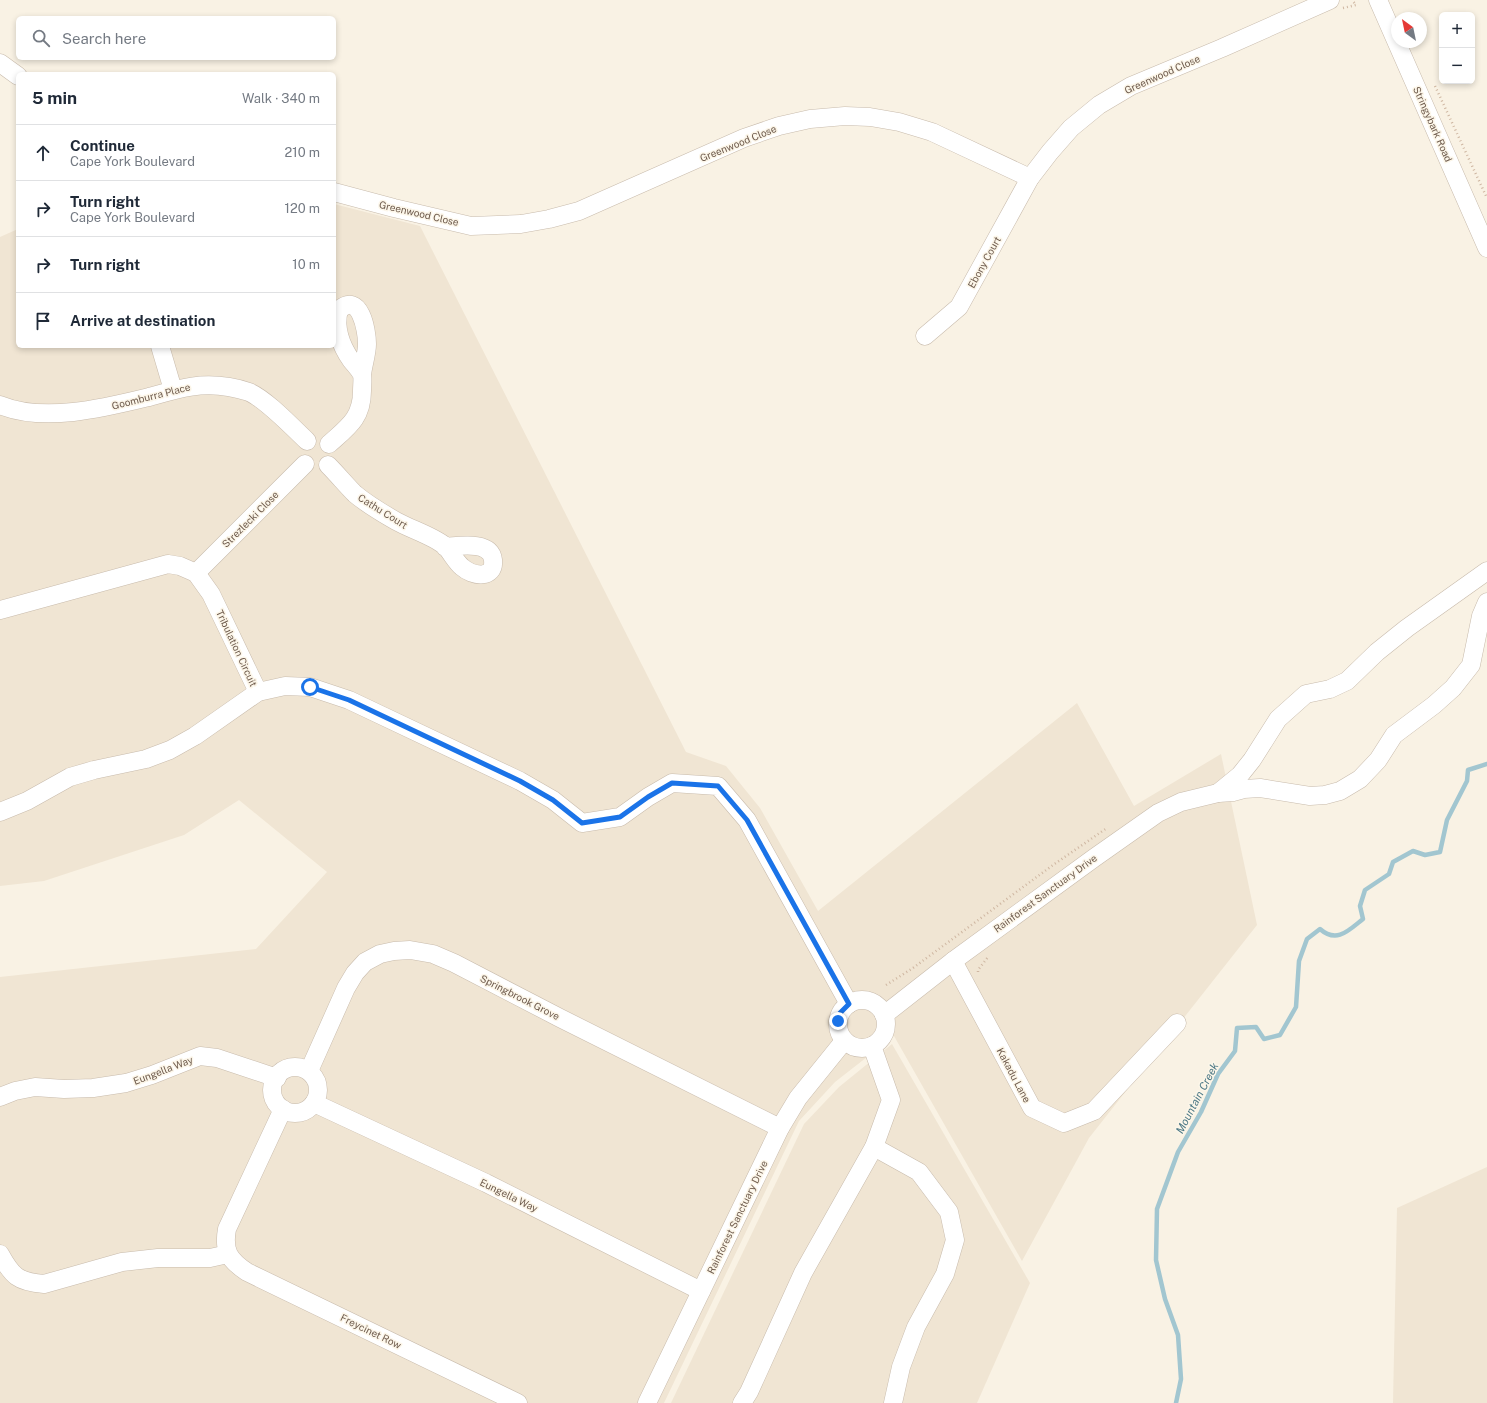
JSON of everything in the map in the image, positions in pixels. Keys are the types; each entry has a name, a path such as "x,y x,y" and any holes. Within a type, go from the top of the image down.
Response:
{"street":[{"name":"Greenwood Close","path":"336,193 471,226 522,224 579,211 744,138 779,126 810,119 845,116 870,117 899,122 932,132 1030,178 1071,128 1099,105 1131,86 1222,48 1330,0"},
{"name":"Stringybark Road","path":"1378,0 1487,248"},
{"path":"0,63 16,75"},
{"name":"Ebony Court","path":"925,336 959,307 1030,178"},
{"path":"162,348 173,390"},
{"path":"329,444 348,427 356,417 361,407 362,375"},
{"name":"Goomburra Place","path":"1,404 11,409 30,413 77,412 111,406 191,386 213,385 249,392 262,400 307,441"},
{"path":"319,438 329,444 333,455 328,465 321,469 314,469 305,464 302,460 301,452 307,441 310,439 319,438"},
{"name":"Strezlecki Close","path":"196,573 305,464"},
{"name":"Cathu Court","path":"328,465 355,494 396,522 445,546"},
{"path":"0,610 168,564 180,566 196,573"},
{"name":"Rainforest Sanctuary Drive","path":"1218,793 1240,775 1252,760 1278,719 1306,694 1330,689 1347,682 1378,652 1407,628 1487,571"},
{"name":"Tribulation Circuit","path":"0,812 27,802 70,778 94,770 146,759 170,750 195,736 258,692 211,594 196,573"},
{"name":"Rainforest Sanctuary Drive","path":"884,1015 953,960 1094,858 1158,814 1181,802 1218,793 1260,788 1310,796 1325,795 1340,791 1360,779 1378,760 1394,735 1434,705 1452,688 1471,665 1481,616 1487,602"},
{"path":"258,692 285,686 310,687 349,700 520,781 553,800 582,823 620,817 648,797 672,783 718,786 747,820 849,1004"},
{"name":"Springbrook Grove","path":"308,1072 346,988 355,973 365,962 380,954 410,950 433,954 454,963 780,1128"},
{"name":"Kakadu Lane","path":"953,960 1032,1108 1064,1122 1094,1112 1177,1023"},
{"path":"867,1000 881,1009 884,1015 886,1028 878,1043 864,1049 856,1048 844,1041 839,1034 838,1021 840,1013 849,1004 867,1000"},
{"name":"Rainforest Sanctuary Drive","path":"647,1403 780,1128 798,1098 844,1041"},
{"path":"742,1403 749,1392 803,1274 874,1147 891,1100 872,1046"},
{"name":"Eungella Way","path":"0,1097 15,1090 35,1087 64,1089 93,1088 126,1083 152,1075 200,1056 217,1058 276,1078"},
{"path":"291,1068 303,1069 308,1072 312,1075 317,1084 318,1094 314,1103 310,1108 299,1112 293,1113 283,1109 278,1105 273,1094 276,1078 291,1068"},
{"name":"Eungella Way","path":"314,1103 486,1183 701,1291"},
{"path":"0,1254 6,1265 18,1279 30,1283 44,1284 122,1262 158,1258 210,1258 228,1254 226,1245 227,1229 283,1109"},
{"path":"874,1147 919,1172 949,1212 955,1240 945,1274 916,1327 901,1368 893,1403"},
{"name":"Freycinet Row","path":"228,1254 235,1264 247,1272 518,1403"}],"path":[{"path":"1352,0 1356,5"},
{"path":"1434,84 1487,198"},
{"path":"979,975 978,970 990,955"}],"shaded area":[{"path":"336,205 420,226 686,752 726,766 760,808 818,911 1077,703 1134,806 1221,754 1257,925 1089,1138 1022,1261 894,1036 835,1082 799,1121 664,1403 0,1403 0,977 256,949 327,872 239,800 184,835 44,881 0,886 0,237 16,230 16,348 336,348"},
{"path":"892,1044 1030,1283 977,1403 671,1403 804,1124 839,1087"},
{"path":"1487,1167 1487,1403 1393,1403 1397,1208"}],"waterway":[{"name":"Mountain Creek","path":"1176,1403 1181,1379 1178,1335 1165,1299 1156,1260 1157,1209 1178,1152 1201,1112 1218,1074 1235,1051 1237,1028 1256,1027 1264,1039 1280,1035 1296,1007 1299,961 1307,939 1320,929 1332,935 1343,934 1363,919 1360,906 1365,890 1389,874 1393,862 1413,851 1425,855 1440,852 1447,820 1467,781 1468,770 1487,764"}],"route":[{"path":"310,687 349,700 520,781 553,800 582,823 620,817 648,797 672,783 718,786 747,820 849,1004 840,1013 838,1021"}]}
